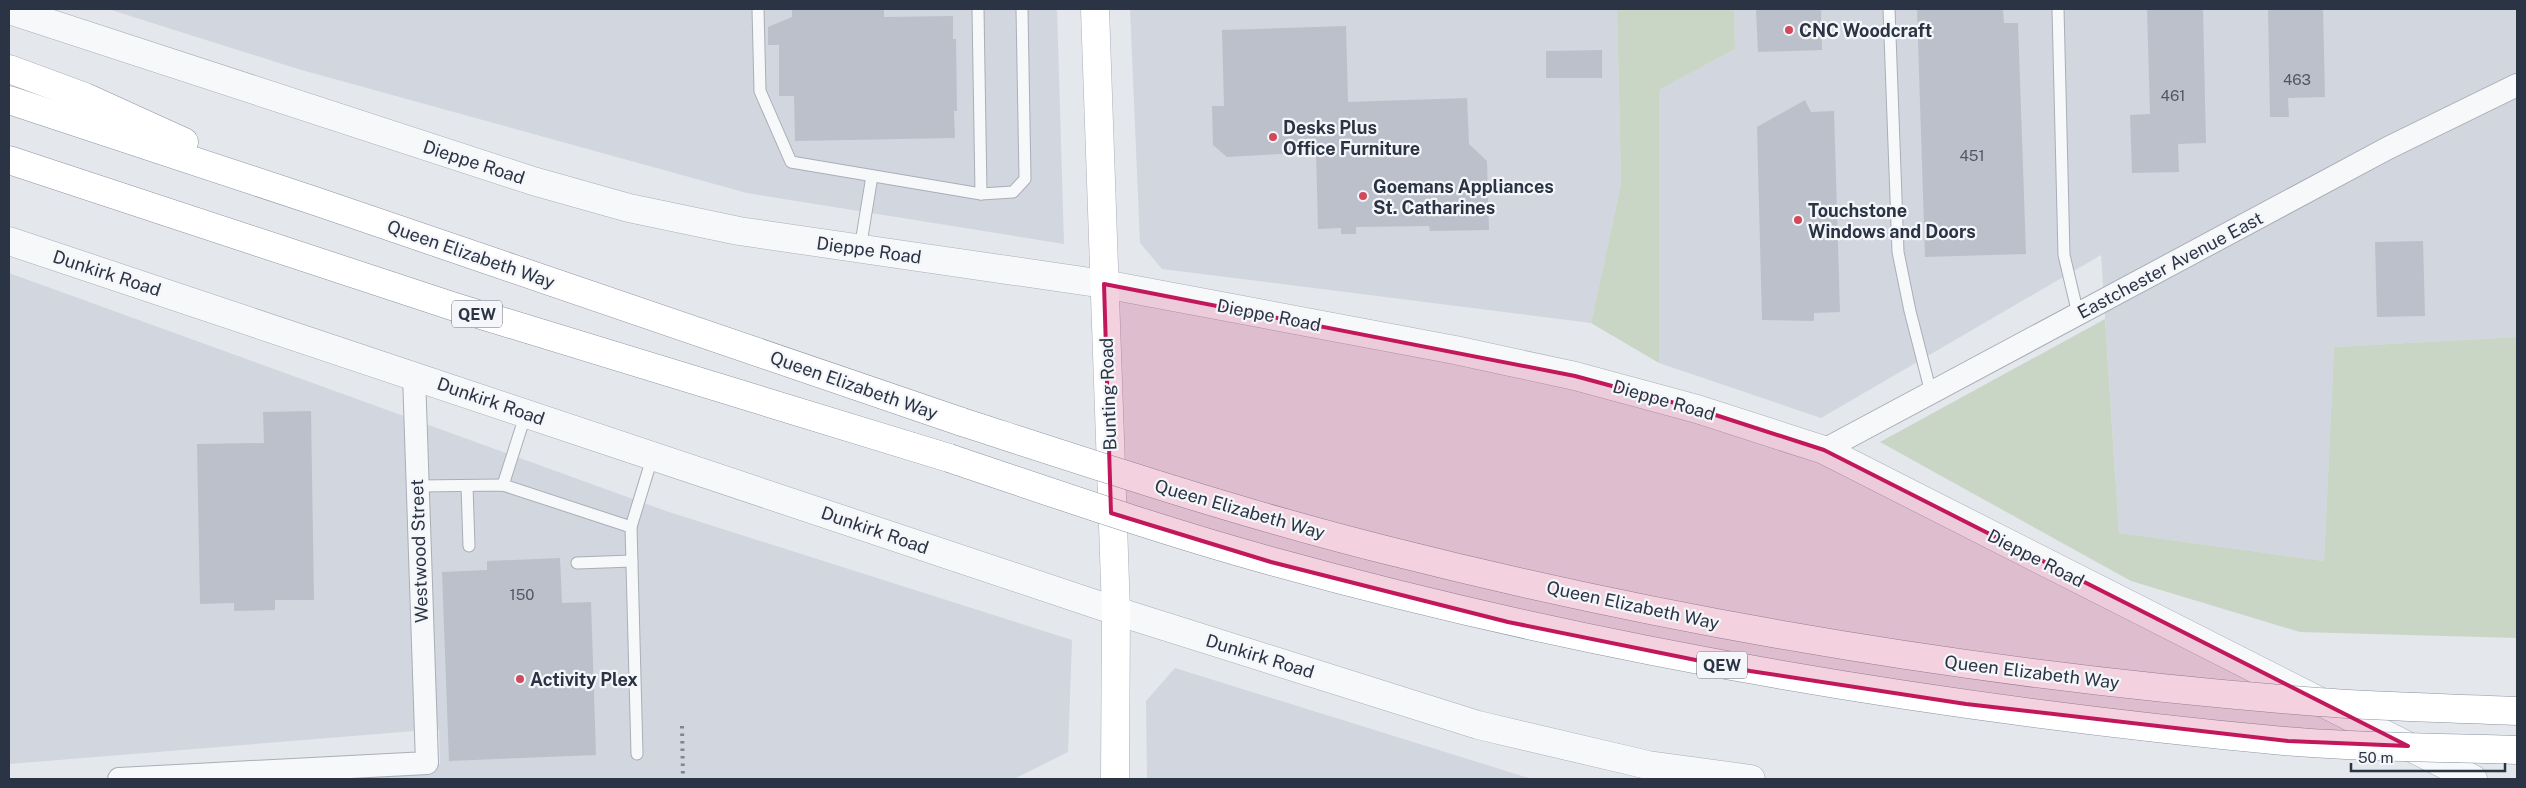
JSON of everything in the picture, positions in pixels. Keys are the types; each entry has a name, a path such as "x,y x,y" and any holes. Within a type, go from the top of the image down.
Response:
{"main road":[{"name":"Bunting Road","path":"1095,9 1116,611 1113,772"},
{"path":"9,69 85,97 315,201"},
{"name":"Queen Elizabeth Way","path":"9,100 315,201 962,422 1166,489 1387,550 1699,620 1967,664 2152,687 2322,702 2517,710"},
{"name":"QEW","path":"9,160 455,307 949,458 1160,529 1271,562 1508,622 1750,671 1966,704 2288,741 2517,750"}],"street":[{"name":"Dieppe Road","path":"9,10 294,105 584,196 695,222 860,249 1104,284 1455,350 1576,376 1697,409 1824,450 2473,779"},
{"name":"Eastchester Avenue East","path":"1824,450 2388,148 2517,85"},
{"name":"Dunkirk Road","path":"9,240 1116,611 1478,725 1648,765 1751,779"},
{"name":"Westwood Street","path":"119,779 427,763 414,375"}],"lane":[{"path":"758,9 760,91 791,162 981,194 1013,192 1025,179 1022,9"},
{"path":"978,9 981,194"},
{"path":"1889,9 1898,252 1910,311 1931,393"},
{"path":"2058,9 2064,255 2078,314"},
{"path":"860,249 872,176"},
{"path":"503,485 526,412"},
{"path":"637,754 631,527 653,455"},
{"path":"417,486 503,485 631,527"},
{"path":"467,486 469,546"},
{"path":"577,563 632,561"}],"highlighted area":[{"path":"1104,284 1575,376 1697,409 1824,450 2408,746 2288,741 1966,704 1750,671 1508,622 1271,562 1111,513"}],"shaded area":[{"path":"108,9 1057,9 1064,244 747,193 298,69"},
{"path":"1130,9 1617,9 1621,184 1591,323 1162,269 1140,243"},
{"path":"1734,9 2517,9 2517,337 2334,347 2324,561 2119,533 2101,255 1821,418 1659,363 1659,90 1735,49"},
{"path":"9,273 666,511 1072,640 1068,752 1014,779 252,779 440,764 439,729 9,764"},
{"path":"1175,668 1532,779 1147,779 1146,701"}],"green space":[{"path":"1617,9 1734,9 1735,49 1659,90 1659,363 1591,323 1621,184"},
{"path":"2105,319 2119,533 2324,561 2334,347 2517,337 2517,638 2300,632 2131,581 1880,442"}],"building":[{"path":"792,9 884,9 884,17 953,16 953,39 956,39 957,111 954,111 955,138 795,141 794,96 779,96 779,45 768,45 768,27 792,17"},
{"name":"CNC Woodcraft","path":"1756,9 1821,9 1822,50 1758,52"},
{"path":"1917,9 2003,9 2004,23 2018,23 2026,254 1925,257"},
{"path":"2147,9 2203,9 2206,143 2178,144 2179,172 2132,173 2130,115 2150,114"},
{"path":"2268,9 2323,9 2325,97 2288,98 2289,117 2270,117"},
{"path":"1346,26 1348,102 1467,98 1469,144 1487,161 1489,230 1430,231 1429,226 1356,227 1356,234 1341,234 1341,228 1318,229 1316,152 1227,157 1213,145 1212,106 1224,106 1222,30"},
{"path":"1602,50 1602,78 1546,78 1546,51"},
{"name":"Touchstone Windows and Doors","path":"1805,100 1811,112 1834,111 1840,312 1814,313 1814,321 1762,320 1757,127"},
{"path":"2423,241 2425,316 2377,317 2375,242"},
{"path":"311,411 314,600 275,600 275,610 234,611 234,603 200,604 197,444 264,443 263,412"},
{"name":"Activity Plex","path":"560,558 562,603 591,602 596,755 449,761 442,572 487,570 487,561"}],"railway":[{"path":"682,726 683,779"}],"place":[{"name":"CNC Woodcraft","path":"1789,30"},
{"name":"Desks Plus Office Furniture","path":"1273,137"},
{"name":"Goemans Appliances St. Catharines","path":"1363,196"},
{"name":"Touchstone Windows and Doors","path":"1798,220"},
{"name":"Activity Plex","path":"520,679"}]}
